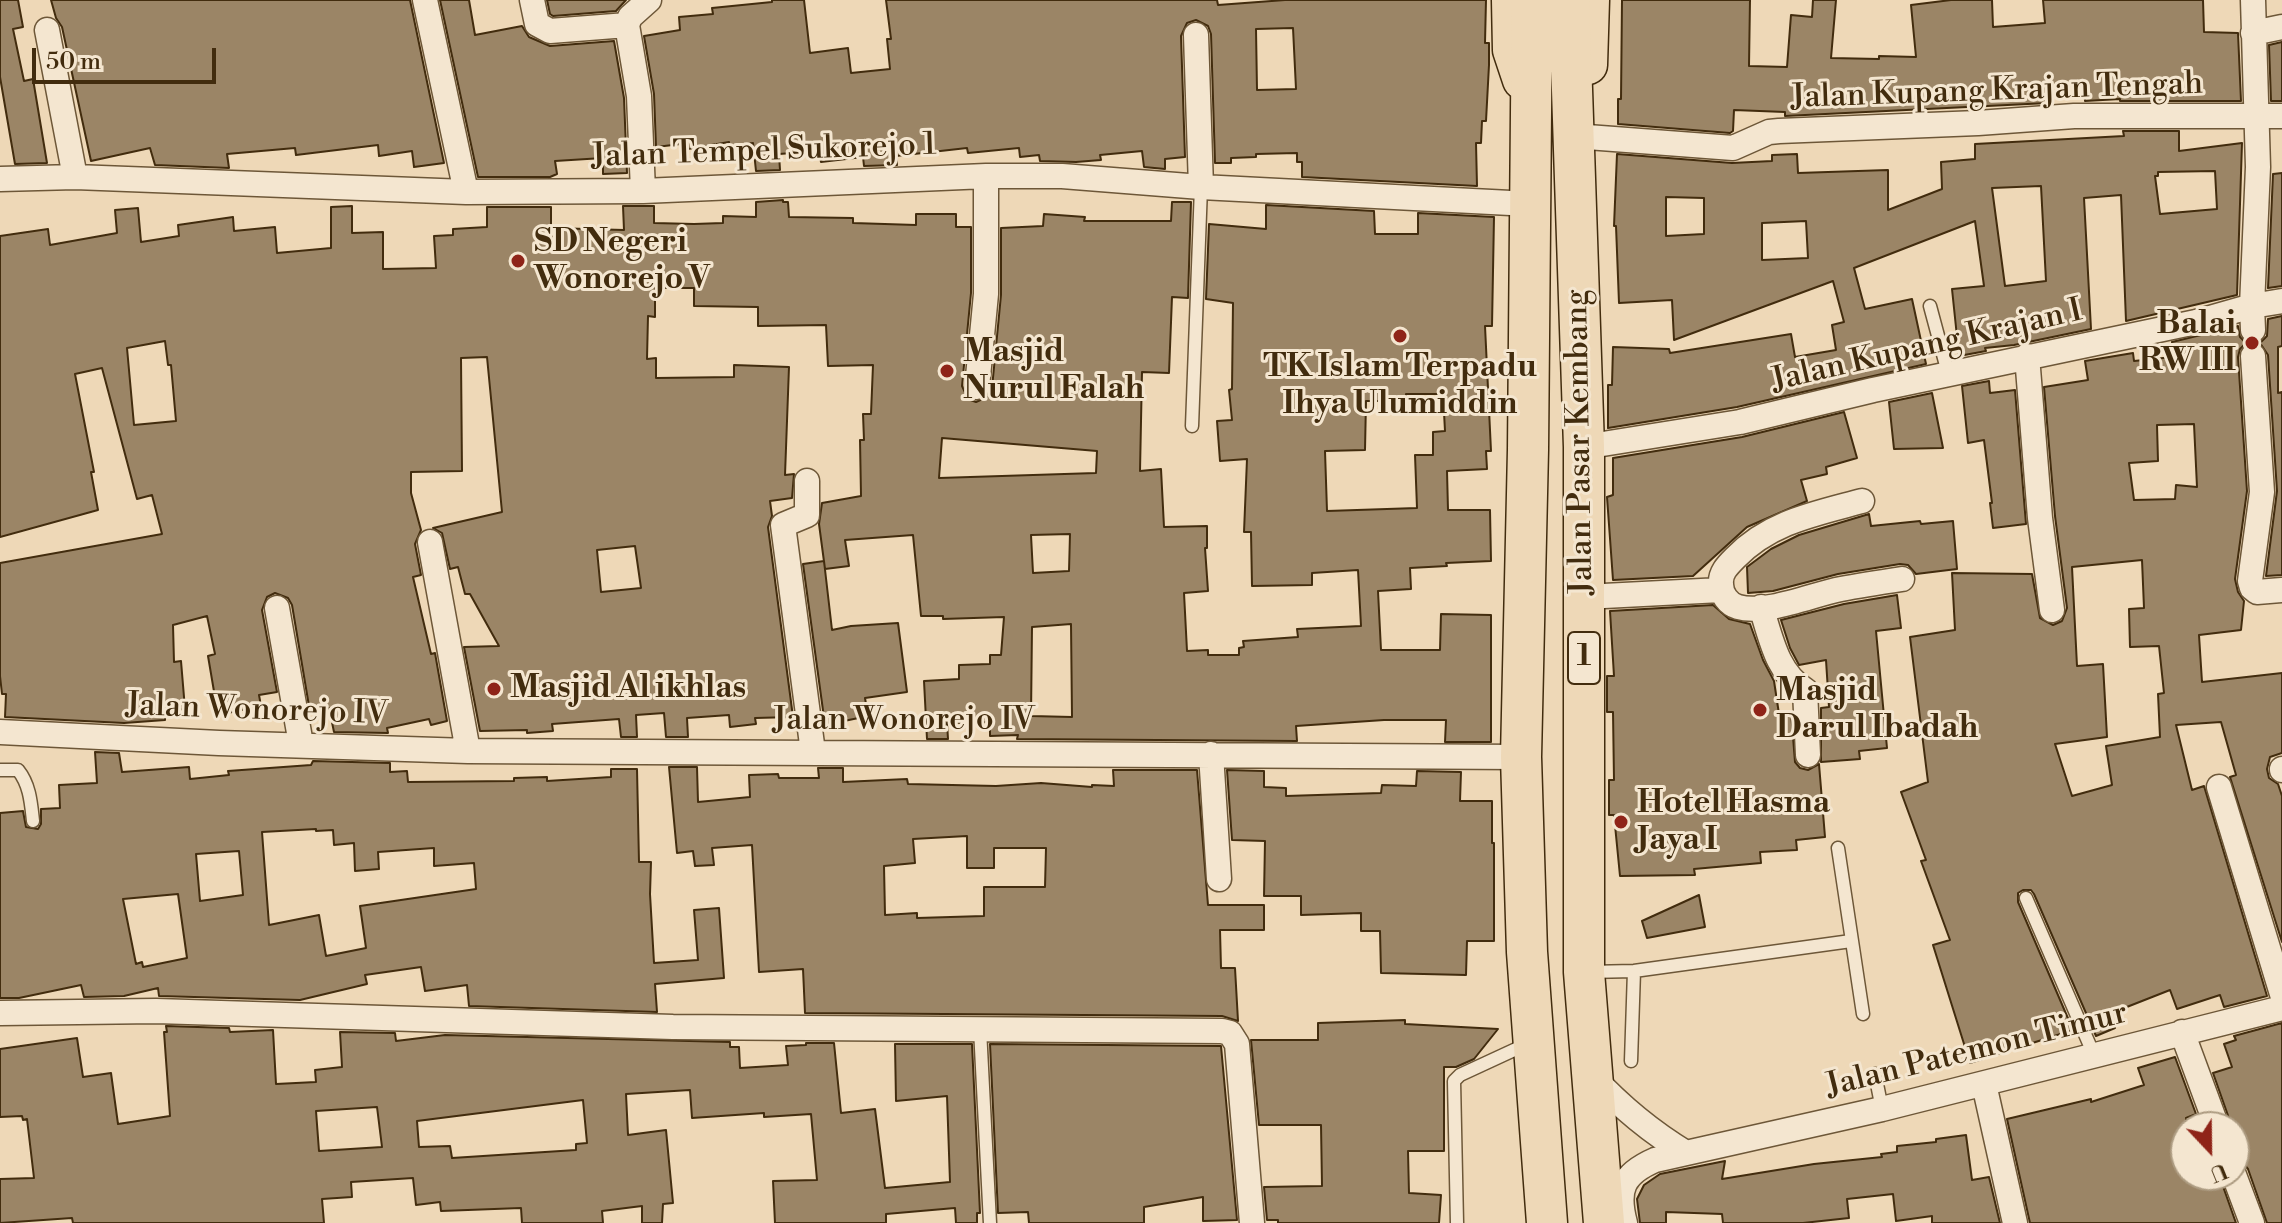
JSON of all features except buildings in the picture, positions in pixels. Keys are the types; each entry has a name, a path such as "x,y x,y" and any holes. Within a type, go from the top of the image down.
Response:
{"highway":[{"name":"1","path":"1529,97 1532,0"},
{"name":"1","path":"1569,0 1572,93"},
{"name":"Jalan Pasar Kembang","path":"1572,93 1584,447 1584,972 1604,1223"},
{"name":"Jalan Pasar Kembang","path":"1529,97 1528,450 1521,757 1527,952 1547,1223"}],"main road":[{"name":"Jalan Pasar Kembang","path":"1511,0 1512,50 1529,97"},
{"name":"Jalan Pasar Kembang","path":"1572,93 1585,75 1589,60 1590,0"}],"street":[{"path":"425,0 466,192"},
{"path":"532,0 537,24 550,31 627,25"},
{"path":"643,191 639,96 627,25 630,17 649,0"},
{"path":"2252,318 2258,167 2253,0"},
{"path":"2253,33 2282,27"},
{"path":"47,30 75,177"},
{"path":"1196,35 1201,187"},
{"name":"Jalan Kupang Krajan Tengah","path":"1574,136 1733,148 1769,132 1779,131 2074,116 2282,116"},
{"path":"977,387 986,294 986,176"},
{"name":"Jalan Tempel Sukorejo 1","path":"0,179 75,177 466,192 643,191 986,176 1062,176 1201,187 1530,204"},
{"name":"Jalan Kupang Krajan I","path":"1584,447 1740,422 1948,373 2196,322 2252,318 2282,301"},
{"path":"2027,356 2040,518 2052,610"},
{"path":"2253,356 2272,491 2250,581 2257,592 2282,590"},
{"path":"807,481 807,515 783,525 813,752"},
{"path":"1862,501 1772,528 1754,540 1725,568 1720,578 1721,590 1739,607 1761,607 1902,579"},
{"path":"430,542 468,751"},
{"path":"1584,597 1721,590"},
{"path":"1761,607 1782,668 1805,690 1808,755"},
{"path":"277,608 301,744"},
{"name":"Jalan Wonorejo IV","path":"0,732 468,751 1521,757"},
{"path":"1211,754 1219,879"},
{"path":"2219,787 2282,994"},
{"name":"Jalan Patemon Timur","path":"1625,1223 1621,1201 1627,1177 1646,1164 1984,1084 2282,1008"},
{"path":"0,1013 156,1011 673,1027 1230,1033 1237,1044 1252,1223"},
{"path":"2182,1032 2211,1111"},
{"path":"1591,1075 1645,1125 1686,1153"},
{"path":"1984,1084 2015,1223"},
{"path":"2240,1191 2252,1223"}],"lane":[{"path":"1192,426 1201,187"},
{"path":"1930,306 1948,373"},
{"path":"0,770 18,770 24,778 30,793 33,821"},
{"path":"1838,848 1863,1014"},
{"path":"2026,898 2094,1055"},
{"path":"1584,972 1634,971 1851,941"},
{"path":"1631,1061 1634,971"},
{"path":"980,1029 990,1223"},
{"path":"1457,1223 1454,1081 1460,1075 1533,1042"},
{"path":"1875,1074 1882,1109"}],"place":[{"name":"SD Negeri Wonorejo V","path":"518,261"},
{"name":"TK Islam Terpadu Ihya Ulumiddin","path":"1400,336"},
{"name":"Balai RW III","path":"2252,343"},
{"name":"Masjid Nurul Falah","path":"947,371"},
{"name":"Masjid Al ikhlas","path":"494,689"},
{"name":"Masjid Darul Ibadah","path":"1760,710"},
{"name":"Hotel Hasma Jaya I","path":"1621,822"}]}
